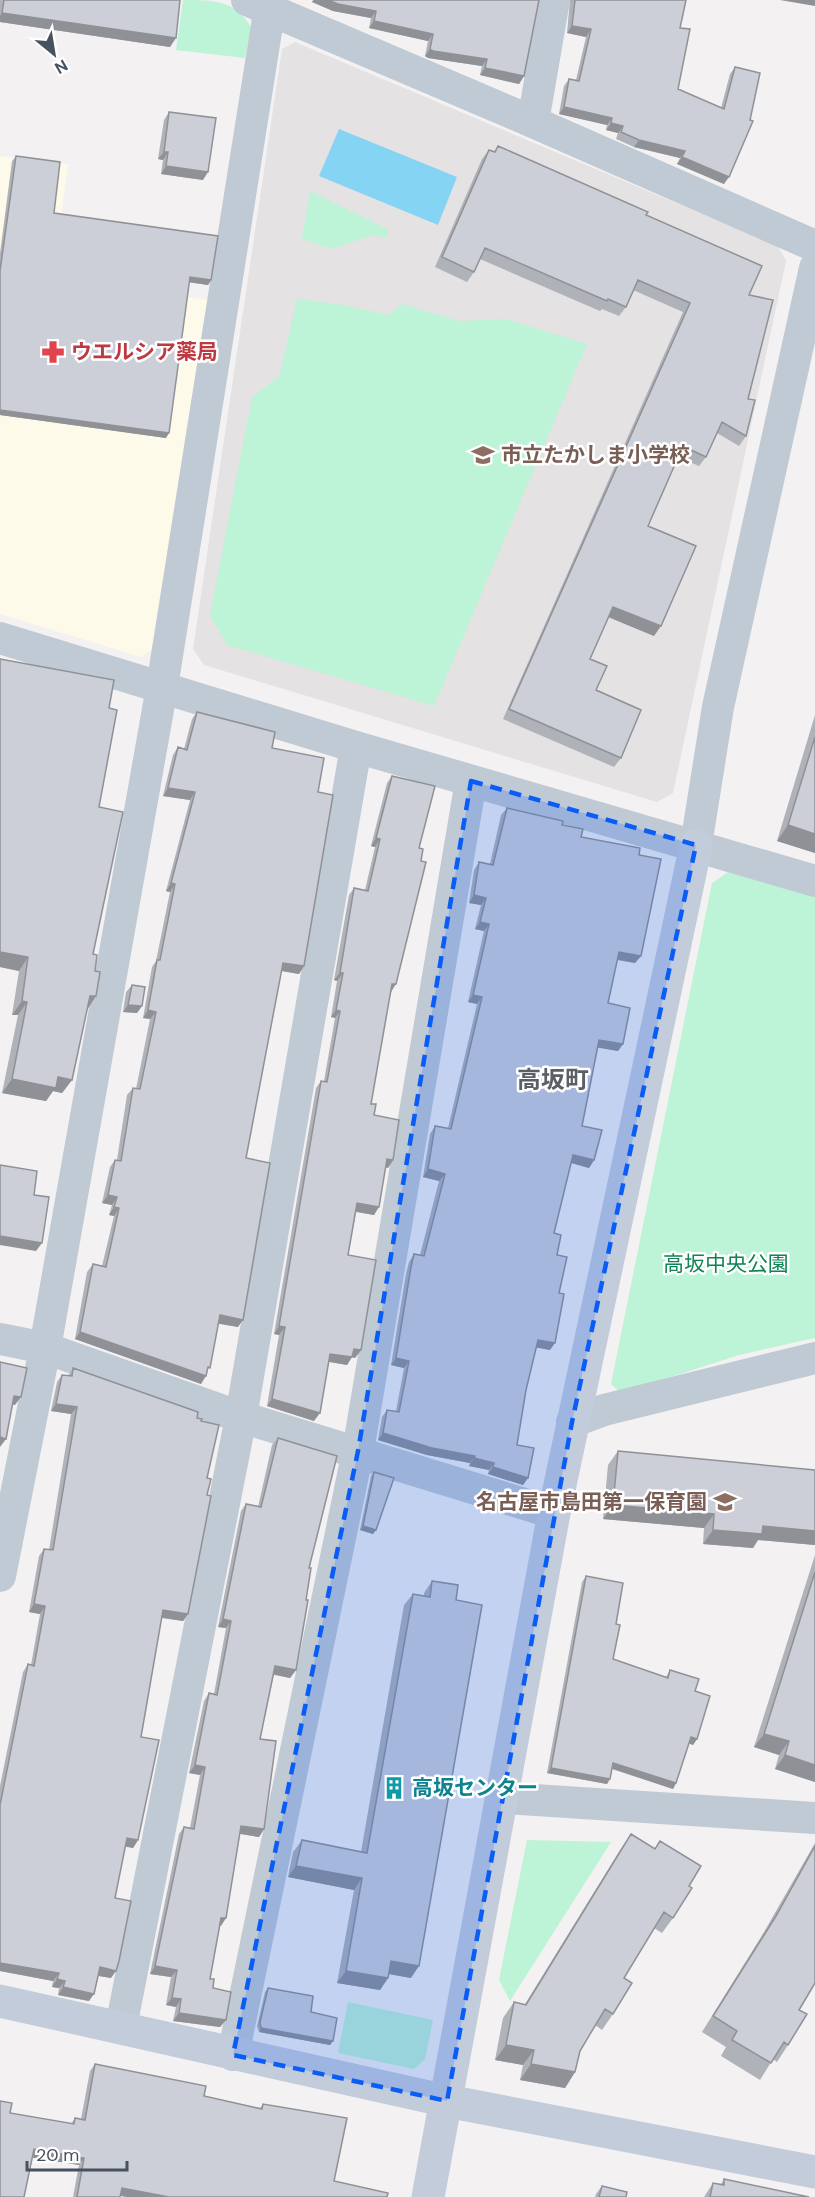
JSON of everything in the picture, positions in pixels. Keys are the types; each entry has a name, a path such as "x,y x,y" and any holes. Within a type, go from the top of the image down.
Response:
{"street":[{"path":"533,122 554,0"},
{"path":"0,1576 45,1348 162,687 263,4 815,246"},
{"path":"428,2197 572,1422 696,845 718,708 815,268"},
{"path":"0,638 356,747 815,881"},
{"path":"121,2027 241,1417 356,747"},
{"path":"233,2055 358,1451 471,781"},
{"path":"0,1339 45,1348 241,1417 358,1451 554,1513"},
{"path":"572,1422 604,1410 815,1358"},
{"path":"503,1798 815,1818"},
{"path":"0,2001 121,2027 233,2055 447,2101 815,2172"}],"highlighted area":[{"path":"471,781 696,845 572,1422 447,2101 233,2055 358,1451"}],"shaded area":[{"name":"市立たかしま小学校","path":"295,42 778,246 786,261 673,793 657,802 204,665 193,649 282,49"},
{"path":"0,156 68,164 53,279 209,300 157,646 141,657 0,614"}],"green space":[{"path":"183,0 213,1 238,11 251,27 245,58 176,50"},
{"path":"310,191 387,229 388,238 372,235 332,249 302,239"},
{"path":"297,299 344,305 388,315 402,304 459,321 506,319 587,344 434,706 227,645 210,615 252,397 279,377"},
{"name":"高坂中央公園","path":"728,872 815,897 815,1338 739,1355 621,1393 611,1384 712,883"},
{"path":"527,1840 611,1842 510,2001 499,1980"},
{"path":"348,2002 433,2020 425,2059 414,2069 338,2053"}],"water":[{"path":"339,129 457,177 438,225 319,176"}],"building":[{"path":"4,0 180,0 176,38 2,13"},
{"path":"328,0 539,0 524,76 485,68 487,59 433,51 430,49 433,34 374,21 376,11"},
{"path":"575,0 686,0 680,28 690,29 678,89 724,109 735,67 760,73 750,120 753,121 729,177 682,157 685,151 639,140 621,132 623,126 611,123 612,118 564,107 569,79 579,81 591,29 572,26"},
{"path":"169,112 216,118 208,172 166,166 168,152 164,152"},
{"path":"498,146 648,212 646,215 762,266 749,295 773,300 748,399 755,400 746,436 722,422 706,457 683,446 648,526 696,546 661,626 613,607 590,659 607,666 596,690 641,710 621,758 509,709 690,303 638,280 626,307 485,248 474,272 442,257 489,150 495,152"},
{"path":"16,156 60,162 54,213 218,236 211,280 190,277 169,433 0,410 0,271"},
{"path":"0,659 114,680 109,708 117,710 99,807 123,812 93,954 97,955 95,971 100,972 96,996 90,996 72,1080 58,1077 56,1088 12,1079 27,1002 22,1001 28,957 0,952"},
{"path":"197,712 275,732 272,748 324,758 318,792 333,795 304,966 283,963 246,1158 270,1163 243,1320 220,1315 210,1368 208,1367 206,1376 80,1332 93,1264 106,1267 119,1208 114,1207 117,1197 108,1195 115,1160 121,1161 133,1088 140,1089 156,1012 148,1010 175,884 171,883 195,792 168,788 178,747 187,750"},
{"path":"815,737 815,834 788,825"},
{"path":"392,776 435,786 419,848 423,849 421,861 426,862 396,984 392,984 371,1104 376,1104 374,1115 399,1120 393,1160 387,1159 379,1207 357,1203 348,1255 376,1260 361,1350 354,1349 352,1357 330,1354 320,1413 272,1399 285,1327 279,1326 321,1081 327,1082 340,1011 336,1010 343,973 340,973 354,888 368,891 380,839 376,838"},
{"path":"507,808 563,821 562,825 583,829 581,837 640,848 639,855 661,859 641,956 619,952 608,1003 630,1008 623,1044 599,1040 582,1126 602,1130 594,1160 573,1155 554,1233 561,1235 557,1255 567,1257 559,1293 564,1294 555,1343 538,1340 526,1390 517,1445 534,1448 528,1478 493,1467 494,1463 474,1458 475,1456 432,1448 383,1433 387,1410 399,1412 409,1361 396,1358 414,1254 424,1256 445,1174 428,1169 435,1126 451,1129 482,997 473,995 489,924 480,922 486,898 474,895 479,862 493,865"},
{"path":"132,985 145,987 142,1006 128,1005"},
{"path":"0,1165 37,1171 34,1195 49,1197 42,1243 0,1236"},
{"path":"0,1362 27,1368 21,1397 14,1396 6,1439 0,1437"},
{"path":"73,1368 198,1412 197,1418 202,1419 201,1421 219,1425 207,1478 211,1479 207,1495 211,1496 188,1614 163,1610 141,1737 159,1740 138,1840 127,1838 115,1898 131,1901 119,1961 116,1971 100,1967 94,1994 63,1987 65,1981 57,1979 59,1973 0,1963 0,1805 28,1664 34,1666 45,1606 34,1604 44,1549 53,1550 77,1407 56,1404 62,1375 72,1376"},
{"path":"278,1438 337,1456 309,1568 311,1568 306,1600 308,1600 296,1670 275,1666 260,1739 276,1741 264,1829 241,1826 226,1918 221,1918 210,1979 214,1979 213,1988 231,1992 226,2020 179,2013 181,1999 172,1998 177,1970 155,1966 184,1827 194,1829 205,1767 195,1765 209,1693 217,1695 231,1621 223,1619 246,1504 261,1507"},
{"path":"618,1451 815,1470 815,1531 763,1526 762,1534 713,1530 714,1514 613,1505"},
{"path":"374,1472 394,1478 376,1530 363,1526"},
{"path":"815,1572 815,1765 785,1755 789,1741 764,1734"},
{"path":"586,1576 623,1583 616,1624 620,1625 613,1659 668,1678 670,1670 699,1679 695,1691 710,1696 697,1739 691,1737 676,1783 613,1763 610,1779 551,1768"},
{"path":"432,1581 458,1585 456,1600 482,1605 419,1966 391,1961 388,1978 346,1971 362,1878 296,1866 302,1840 367,1853 413,1594 430,1597"},
{"path":"631,1834 655,1849 660,1841 701,1866 689,1886 692,1888 673,1918 664,1912 624,1978 632,1983 613,2014 605,2009 580,2051 575,2072 531,2064 534,2050 506,2045 514,2002 526,2005"},
{"path":"815,1846 815,1983 799,2010 807,2014 788,2045 784,2042 771,2063 732,2040 737,2031 713,2016 776,1916"},
{"path":"268,1988 313,1996 311,2012 337,2018 333,2041 261,2028 260,2022"},
{"path":"95,2064 206,2086 204,2096 262,2109 263,2104 347,2118 334,2181 388,2193 387,2197 169,2197 122,2188 120,2197 77,2197 84,2158 34,2149 24,2197 0,2197 0,2101 12,2103 10,2113 74,2124 75,2118 85,2120"},
{"path":"724,2179 809,2197 710,2197 713,2183 724,2185"},
{"path":"602,2186 627,2192 626,2197 599,2197"}],"place":[{"name":"ウエルシア薬局","path":"53,352"},
{"name":"市立たかしま小学校","path":"483,455"},
{"name":"名古屋市島田第一保育園","path":"725,1502"},
{"name":"高坂センター","path":"394,1788"}],"district":[{"name":"高坂町","path":"553,1079"}]}
